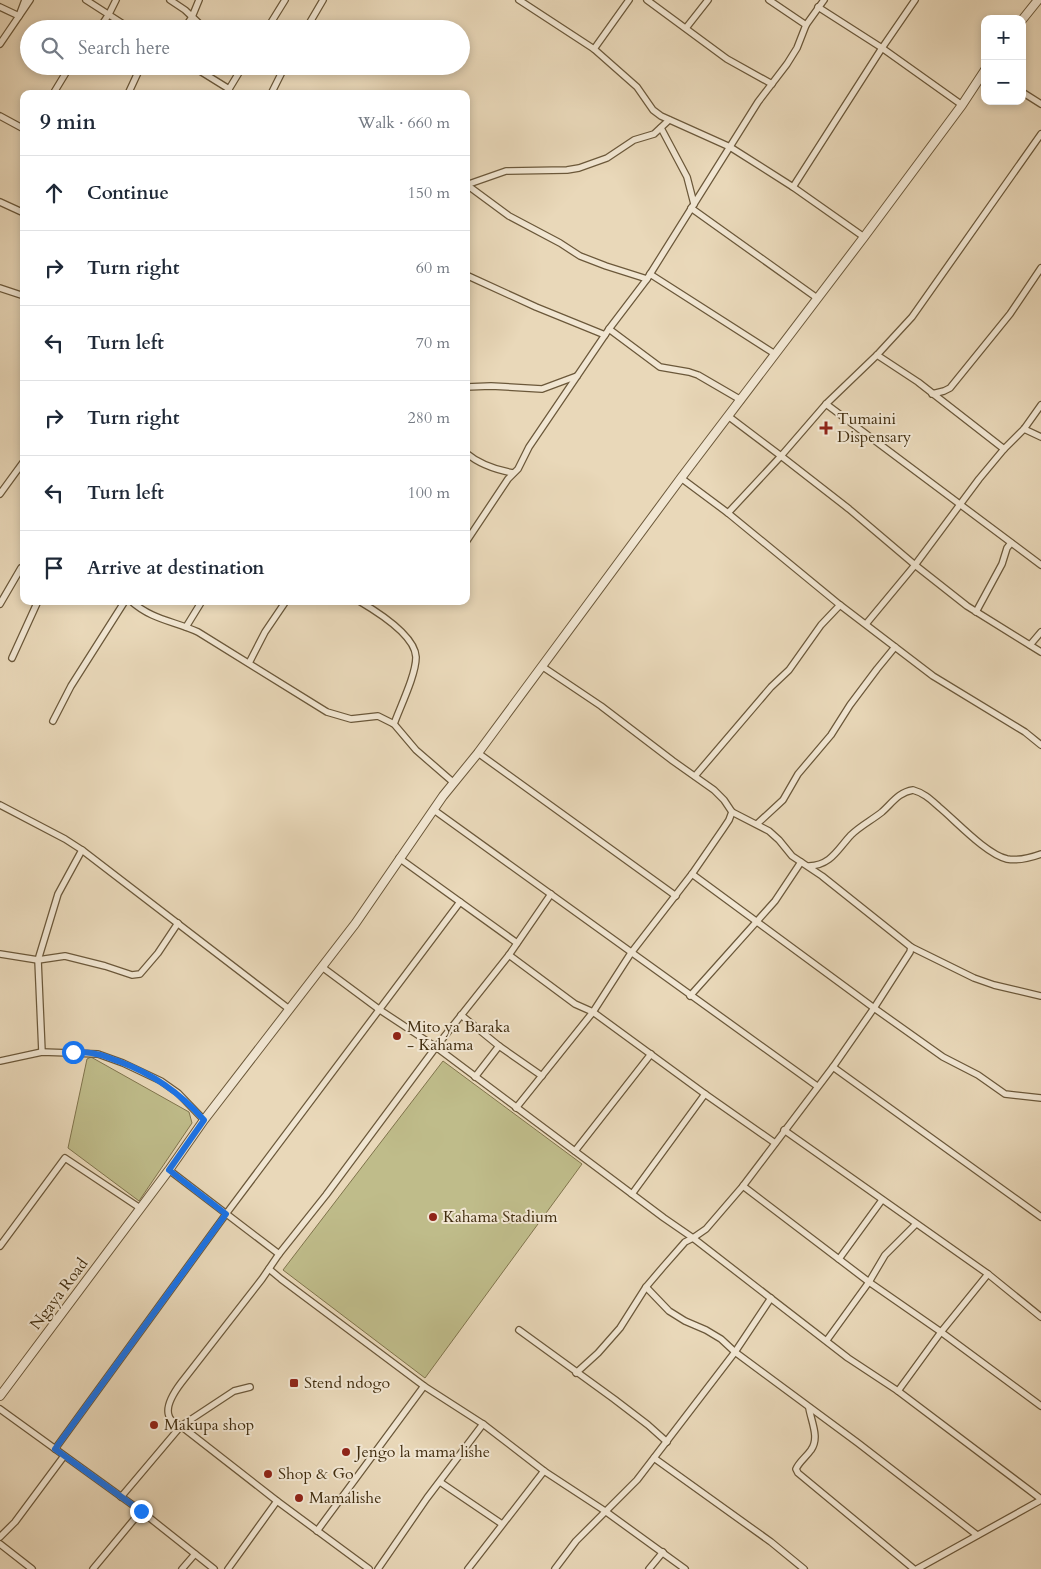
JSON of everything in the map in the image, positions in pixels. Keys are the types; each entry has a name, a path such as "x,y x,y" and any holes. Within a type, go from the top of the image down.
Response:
{"street":[{"path":"19,16 25,0"},
{"path":"0,44 30,0"},
{"path":"86,0 118,20"},
{"path":"105,20 116,0"},
{"path":"170,0 195,20"},
{"path":"190,20 199,0"},
{"path":"273,20 285,0"},
{"path":"311,20 323,0"},
{"path":"519,0 594,49 637,87 653,110 661,116 730,147 864,237"},
{"path":"594,49 629,0"},
{"path":"647,0 728,59 772,84"},
{"path":"686,28 708,0"},
{"path":"769,0 806,25"},
{"path":"470,536 508,479 518,469 529,447 609,329 648,276 758,102 792,56 806,25 824,0"},
{"path":"793,188 882,48 916,0"},
{"path":"1026,15 1038,0"},
{"path":"0,7 19,16"},
{"path":"818,7 882,48 962,105"},
{"path":"55,90 65,75"},
{"path":"130,90 137,75"},
{"path":"205,75 226,90"},
{"path":"228,90 237,75"},
{"path":"273,90 280,75"},
{"name":"Ngaya Road","path":"0,1394 169,1170 204,1120 355,924 434,810 543,667 681,478 864,237 962,105 981,76"},
{"path":"1026,95 1041,104"},
{"path":"0,116 20,127"},
{"path":"470,184 506,171 567,170 579,168 607,158 630,142 654,134 668,120"},
{"path":"661,128 687,177 692,206 817,298"},
{"path":"728,513 782,456 826,404 878,355 912,317 971,236 1041,134"},
{"path":"470,187 508,216 560,243 580,256 606,266 648,276 776,354"},
{"path":"0,202 20,211"},
{"path":"932,394 950,388 1010,314 1041,268"},
{"path":"470,277 536,307 606,335"},
{"path":"0,288 20,295"},
{"path":"609,329 663,369 698,375 741,400"},
{"path":"878,355 1004,449"},
{"path":"470,387 542,389 578,376"},
{"path":"826,404 1041,565"},
{"path":"866,624 915,565 1004,449 1024,429 1041,405"},
{"path":"728,416 782,456 915,565 976,612 1041,652"},
{"path":"1024,429 1041,437"},
{"path":"470,456 481,463 513,473"},
{"path":"0,494 2,487 20,466"},
{"path":"681,478 728,513 840,605 933,676 1025,732 1041,744"},
{"path":"976,612 1011,543"},
{"path":"0,604 20,570"},
{"path":"12,658 36,605"},
{"path":"53,721 71,686 122,605"},
{"path":"137,605 153,616 198,632 327,712 351,719 378,716 394,724 416,750 454,783"},
{"path":"186,627 200,605"},
{"path":"249,663 265,632 283,605"},
{"path":"365,605 402,633 412,644 415,651 416,660 413,672 394,724"},
{"path":"695,776 771,687 789,670 821,625 840,605"},
{"path":"1030,645 1041,632"},
{"path":"758,824 783,800 798,774 831,735 871,677 896,647"},
{"path":"543,667 601,706 714,790 732,812 769,831 779,840 788,853 809,866 912,947 974,978 994,985 1041,996"},
{"path":"478,753 676,896"},
{"path":"809,866 817,866 827,862 861,826 882,812 901,794 913,790 928,798 998,856 1018,860 1041,854"},
{"path":"0,805 82,850 289,1009"},
{"path":"434,810 817,1086"},
{"path":"516,1108 593,1012 631,953 676,896 724,829 732,812"},
{"path":"42,1052 38,960 58,894 82,850"},
{"path":"399,858 517,943"},
{"path":"690,996 774,901 801,862"},
{"path":"692,874 943,1057 978,1075 1005,1094 1041,1098"},
{"path":"368,1569 277,1501 182,1426 170,1419 168,1415 169,1405 174,1392 508,955 551,894"},
{"path":"55,1449 226,1214 460,902"},
{"path":"0,954 38,960 65,956 132,975 140,974 158,953 178,923"},
{"path":"576,1373 598,1353 620,1328 646,1287 685,1242 706,1229 743,1186 833,1067 874,1008 912,947"},
{"path":"508,955 575,1004 593,1012 775,1143"},
{"path":"322,967 380,1010 436,1047 693,1238 848,1358 898,1390 1041,1500 916,1569 798,1473 796,1469 798,1464 815,1444 816,1438 809,1408"},
{"path":"461,1015 499,1046 542,1076"},
{"path":"475,1077 499,1046"},
{"path":"0,1061 42,1052 98,1054 123,1063 161,1082 178,1094 204,1120"},
{"path":"575,1151 651,1054"},
{"path":"833,1067 1041,1217"},
{"path":"632,1194 705,1094"},
{"path":"784,1130 988,1274 1041,1317"},
{"path":"0,1246 65,1158 140,1208"},
{"path":"169,1170 279,1254"},
{"path":"743,1186 870,1282 1041,1406"},
{"path":"839,1258 882,1200"},
{"path":"827,1340 870,1282 885,1255 916,1224"},
{"path":"269,1269 424,1386 483,1424 544,1471 605,1510 685,1569"},
{"path":"898,1390 941,1332 988,1274"},
{"path":"646,1287 669,1310 685,1321 706,1330 720,1339 764,1372 780,1387 858,1443 977,1535"},
{"path":"554,1569 576,1541 605,1510 632,1486 735,1352 771,1298"},
{"path":"518,1330 648,1425 667,1442"},
{"path":"318,1531 424,1386"},
{"path":"120,1497 182,1426 234,1391 250,1387"},
{"path":"0,1408 141,1511 214,1569"},
{"path":"378,1569 483,1424"},
{"path":"0,1537 15,1522 64,1456"},
{"path":"654,1458 771,1542 804,1569"},
{"path":"468,1569 544,1471"},
{"path":"440,1482 502,1524"},
{"path":"228,1569 277,1501"},
{"path":"93,1569 141,1511"},
{"path":"0,1544 32,1569"},
{"path":"650,1569 663,1552"},
{"path":"182,1569 195,1554"}],"shaded area":[{"path":"91,1057 189,1112 192,1123 139,1201 68,1148 87,1059"},
{"name":"Kahama Stadium","path":"443,1061 582,1164 425,1378 283,1270"}],"place":[{"name":"Tumaini Dispensary","path":"826,428"},
{"name":"Mito ya Baraka - Kahama","path":"397,1036"},
{"name":"Kahama Stadium","path":"433,1217"},
{"name":"Stend ndogo","path":"294,1383"},
{"name":"Makupa shop","path":"154,1425"},
{"name":"Jengo la mama lishe","path":"346,1452"},
{"name":"Shop & Go","path":"268,1474"},
{"name":"Mamalishe","path":"299,1498"}],"route":[{"path":"73,1052 98,1054 123,1063 161,1082 192,1106 204,1120 169,1170 226,1214 55,1449 141,1511"}]}
